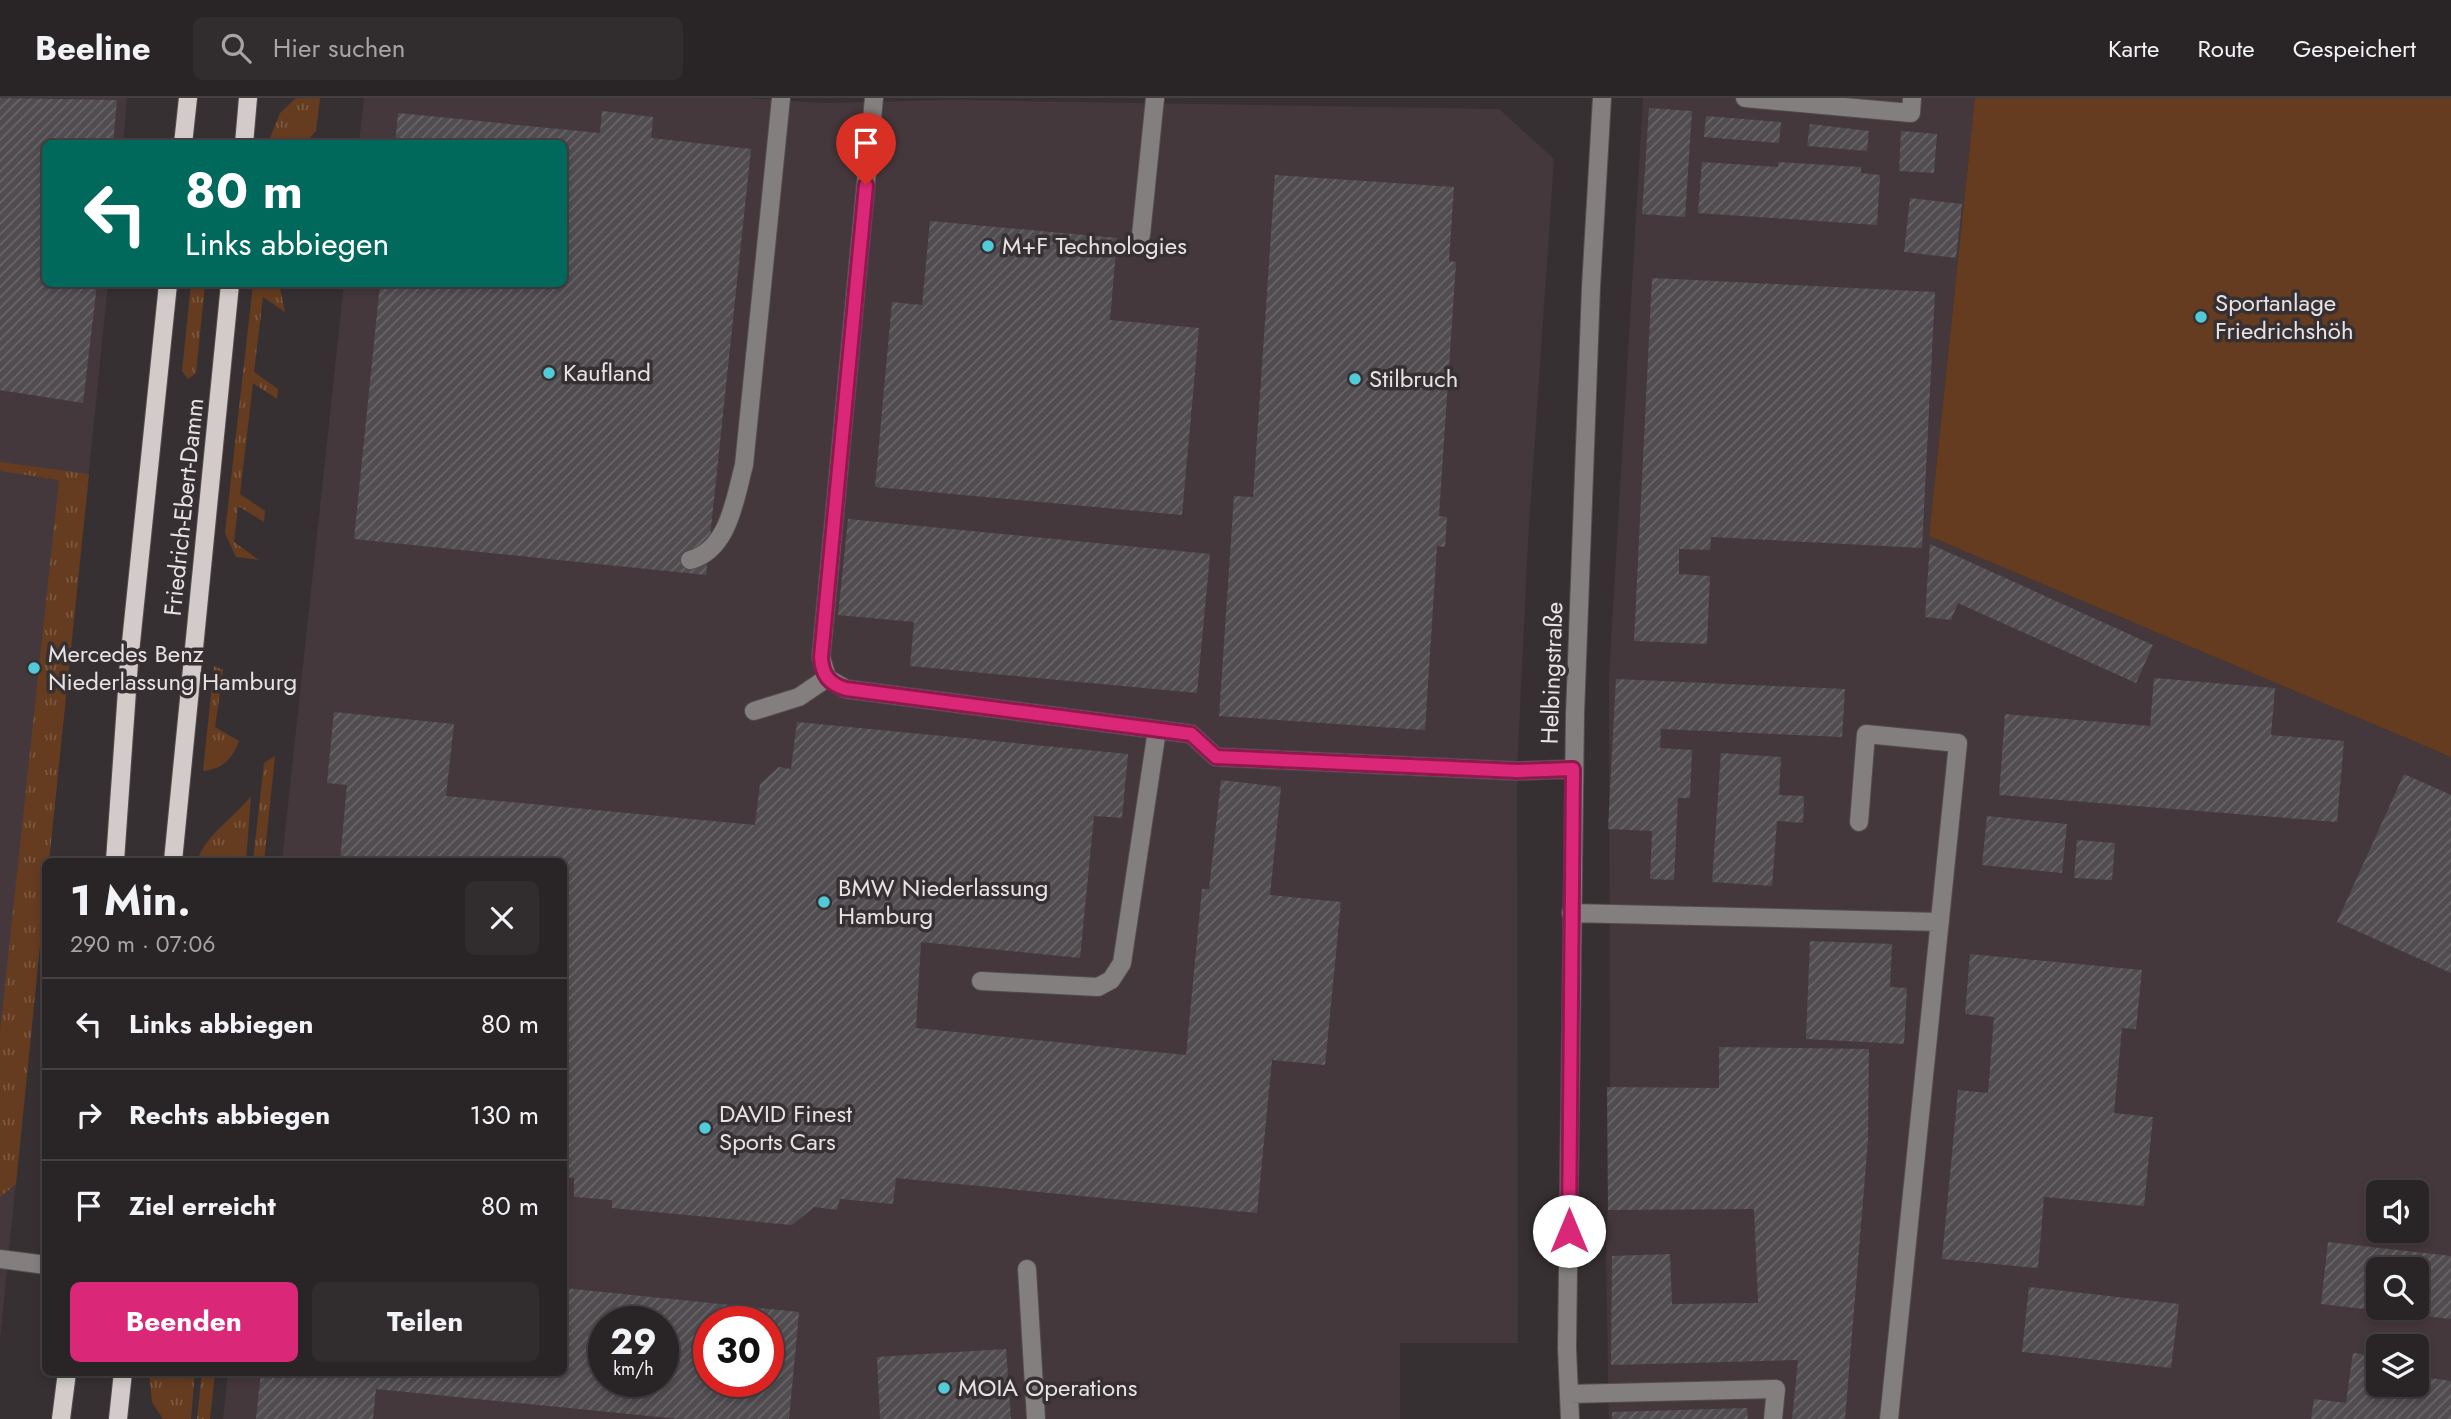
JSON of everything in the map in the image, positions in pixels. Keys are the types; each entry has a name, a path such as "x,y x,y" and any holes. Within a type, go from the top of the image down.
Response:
{"main road":[{"path":"183,140 188,98"},
{"path":"244,140 248,98"},
{"name":"Friedrich-Ebert-Damm","path":"115,858 129,662 168,287"},
{"name":"Friedrich-Ebert-Damm","path":"173,858 230,287"},
{"path":"61,1419 66,1376"},
{"path":"118,1419 123,1376"}],"street":[{"path":"690,560 702,557 715,546 728,521 744,465 781,98"},
{"path":"874,98 821,657 821,669 827,678 846,689 1191,734 1216,757 1517,771 1573,769"},
{"path":"1141,235 1155,98"},
{"name":"Helbingstraße","path":"1570,1419 1573,769 1591,287 1602,98"},
{"path":"1745,98 1911,113 1912,98"},
{"path":"754,710 799,697 827,678"},
{"path":"981,981 1098,987 1111,980 1122,963 1157,730"},
{"path":"1859,822 1866,734 1958,743 1889,1419"},
{"path":"1571,913 1940,922"},
{"path":"0,1259 42,1264"},
{"path":"1027,1269 1036,1419"},
{"path":"1569,1394 1776,1389 1773,1419"}],"shaded area":[{"name":"Mercedes Benz Niederlassung Hamburg","path":"0,98 127,98 123,140 42,140 42,287 108,287 49,858 42,858 42,925 0,1339"},
{"path":"364,98 748,98 824,103 950,100 1499,109 1554,159 1528,541 1517,771 1518,1343 1400,1343 1400,1419 223,1419 228,1376 567,1376 567,858 282,858 344,287 567,287 567,140 359,140"},
{"path":"1643,98 1975,98 1929,536 2451,757 2451,1419 1609,1419 1606,1263 1610,1136 1609,677"}],"green space":[{"path":"296,98 320,98 316,131 308,140 269,140 280,113"},
{"name":"Sportanlage Friedrichshöh","path":"1975,98 2451,98 2451,757 1929,536"},
{"path":"191,287 205,287 196,373 188,379 182,371"},
{"path":"253,287 280,287 285,312 263,297 254,372 278,389 277,399 253,383 240,494 265,511 264,522 238,506 234,542 259,560 236,557 225,533"},
{"path":"0,462 89,474 49,858 42,858 42,925 16,1184 0,1197 0,1033 59,480 0,471"},
{"path":"214,666 223,670 215,727 239,741 226,762 203,771"},
{"path":"275,756 264,858 253,858 264,763"},
{"path":"251,796 246,858 198,858 207,842"},
{"path":"149,1376 195,1376 191,1419 163,1419 152,1402"},
{"path":"202,1376 215,1376 210,1419 197,1419"}],"building":[{"path":"0,98 117,100 113,140 42,140 42,287 97,287 83,403 0,390"},
{"path":"1649,108 1692,111 1685,217 1642,214"},
{"name":"Kaufland","path":"602,111 653,117 651,138 751,149 706,575 354,539 380,287 567,287 567,140 395,140 398,113 600,133"},
{"path":"1706,116 1781,122 1779,143 1704,137"},
{"path":"1810,124 1869,131 1867,151 1807,146"},
{"path":"1901,131 1937,134 1934,173 1899,171"},
{"path":"1702,162 1778,167 1778,162 1861,167 1861,173 1880,175 1877,225 1698,213"},
{"name":"Stilbruch","path":"1275,175 1454,187 1449,261 1456,262 1439,516 1447,517 1445,547 1437,546 1425,730 1219,716 1234,496 1253,497"},
{"path":"1910,198 1962,204 1956,258 1904,252"},
{"path":"930,221 1117,238 1110,320 1199,328 1182,515 875,487 892,302 922,305"},
{"path":"1652,278 1935,292 1922,548 1711,537 1710,550 1679,549 1679,574 1710,576 1707,644 1634,641"},
{"path":"848,519 1210,554 1197,693 910,666 914,622 838,615"},
{"path":"1930,544 2153,645 2136,683 1958,603 1951,620 1925,617"},
{"path":"2154,678 2275,688 2271,735 2344,741 2337,822 1999,795 2005,714 2150,726"},
{"path":"1616,679 1845,689 1842,737 1661,729 1660,748 1692,750 1690,798 1678,798 1674,880 1650,879 1652,831 1608,829"},
{"path":"334,712 454,724 446,796 755,825 760,784 779,767 791,769 797,722 1128,754 1122,818 1094,816 1080,958 921,942 916,1028 1186,1055 1202,889 1209,889 1221,780 1281,787 1270,895 1341,902 1325,1065 1272,1060 1257,1213 896,1178 893,1204 840,1199 837,1210 814,1207 792,1225 612,1208 612,1200 574,1197 574,1178 567,1177 567,858 340,858 347,785 327,783"},
{"path":"1721,753 1781,757 1779,795 1804,796 1803,823 1777,821 1772,886 1712,882"},
{"path":"2404,774 2451,795 2451,973 2337,922"},
{"path":"1987,816 2067,824 2062,873 1982,865"},
{"path":"2077,840 2115,843 2112,880 2074,878"},
{"path":"1810,941 1892,944 1890,987 1907,988 1904,1044 1806,1039"},
{"path":"1970,954 2142,970 2136,1029 2122,1028 2114,1113 2153,1117 2144,1206 2044,1197 2038,1268 1942,1259 1958,1090 1988,1093 1994,1017 1965,1014"},
{"path":"1719,1047 1869,1049 1868,1140 1845,1419 1792,1419 1798,1360 1611,1365 1612,1256 1670,1254 1672,1304 1758,1303 1754,1209 1608,1210 1607,1087 1719,1088"},
{"path":"2328,1242 2451,1256 2451,1319 2429,1316 2429,1257 2366,1257 2366,1309 2321,1304"},
{"path":"2029,1287 2179,1304 2171,1368 2022,1352"},
{"path":"567,1288 740,1306 693,1306 693,1397 784,1397 784,1310 799,1312 789,1419 679,1419 376,1389 373,1419 256,1419 261,1376 567,1376"},
{"name":"MOIA Operations","path":"1006,1349 1011,1419 880,1419 877,1357"},
{"path":"2353,1353 2366,1355 2366,1397 2429,1397 2429,1378 2451,1381 2451,1419 2311,1419 2314,1399 2346,1403"},
{"path":"1747,1408 1748,1419 1612,1419 1612,1412"}],"place":[{"name":"M+F Technologies","path":"988,246"},
{"name":"Sportanlage Friedrichshöh","path":"2201,317"},
{"name":"Kaufland","path":"549,373"},
{"name":"Stilbruch","path":"1355,379"},
{"name":"Mercedes Benz Niederlassung Hamburg","path":"34,668"},
{"name":"BMW Niederlassung Hamburg","path":"824,902"},
{"name":"DAVID Finest Sports Cars","path":"705,1128"},
{"name":"MOIA Operations","path":"944,1388"}],"route":[{"path":"866,185 821,657 821,669 827,678 846,689 1191,734 1216,757 1517,771 1573,769 1569,1231"}]}
